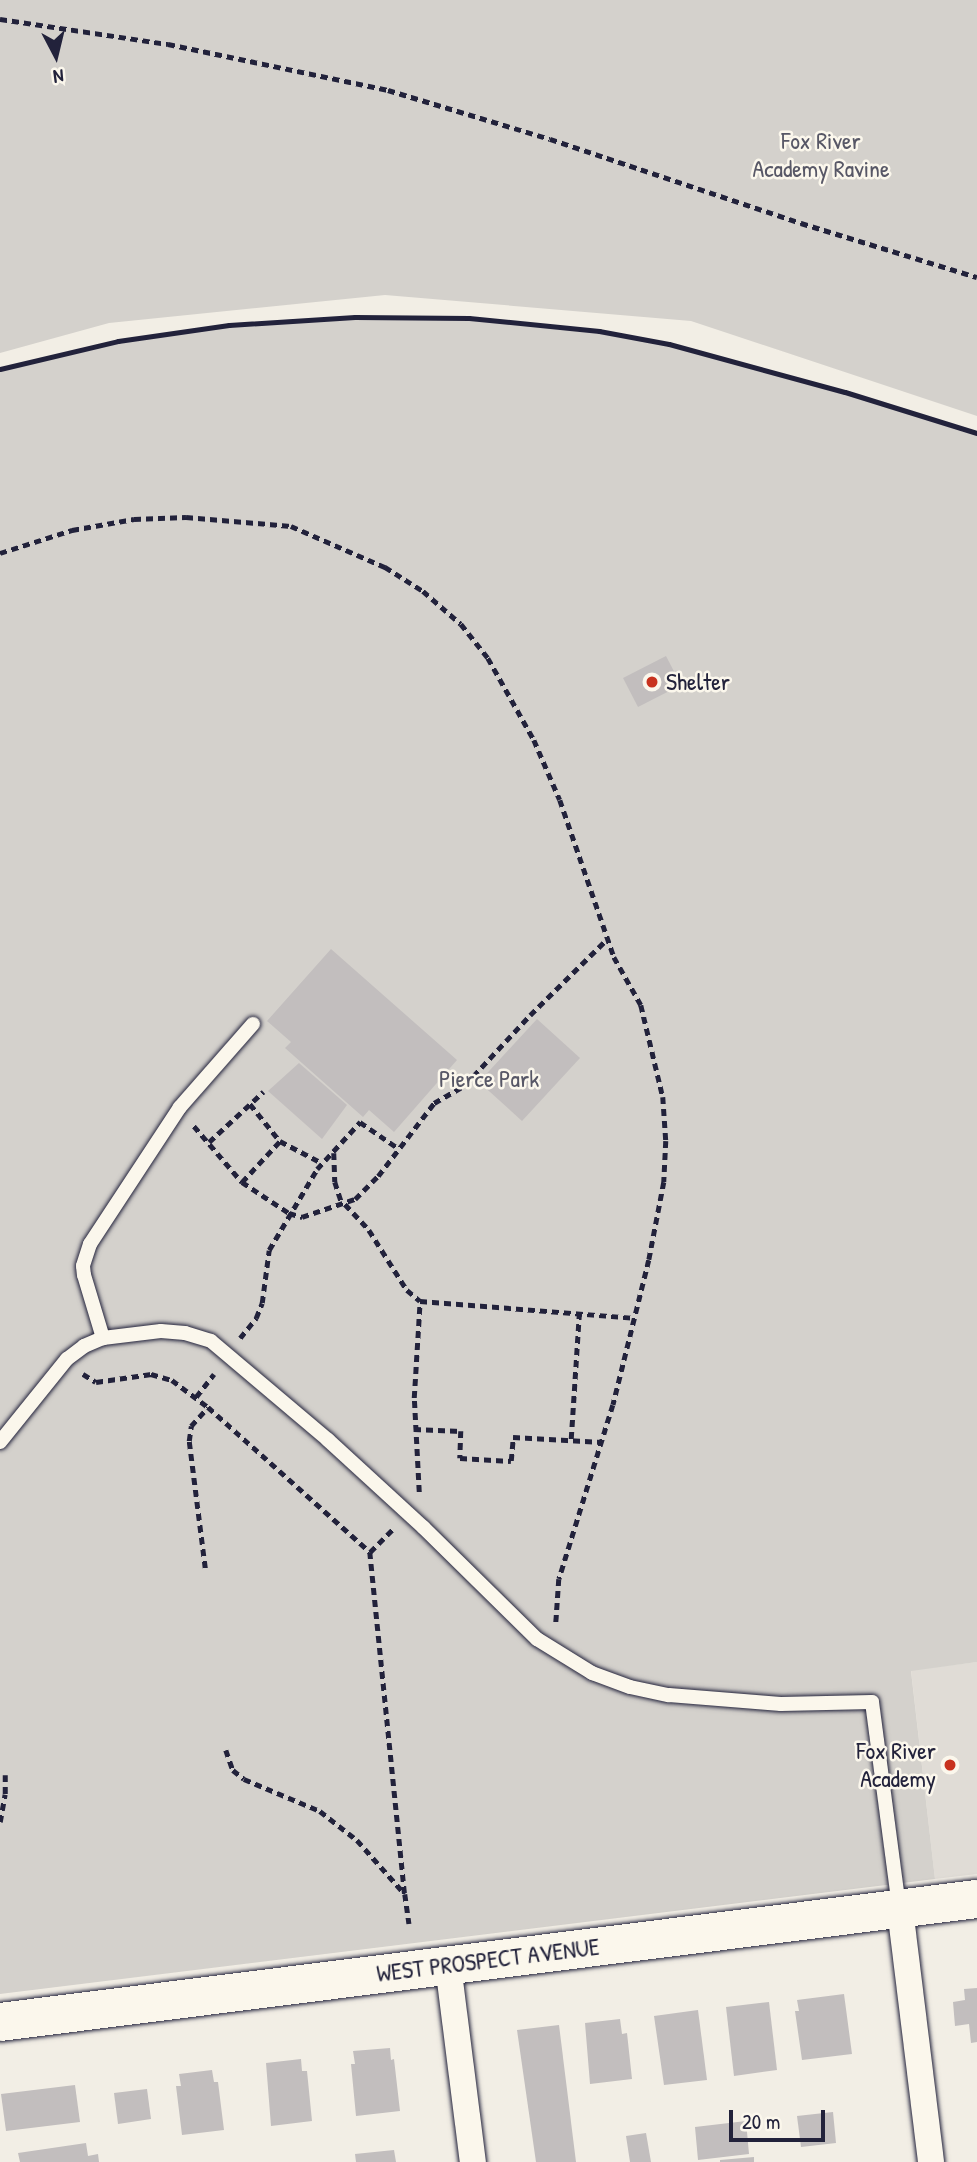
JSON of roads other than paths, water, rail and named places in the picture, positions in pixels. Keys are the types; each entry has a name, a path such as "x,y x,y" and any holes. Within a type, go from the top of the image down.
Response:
{"main road":[{"name":"WEST PROSPECT AVENUE","path":"0,2022 977,1899"}],"street":[{"path":"900,1909 930,2162"},
{"path":"448,1965 473,2162"}],"lane":[{"path":"103,1338 84,1275 85,1258 104,1220 176,1114 253,1024"},
{"path":"0,1442 67,1359 84,1346 103,1338 161,1331 184,1333 211,1341 328,1440 423,1527 537,1639 610,1681 659,1693 781,1704 872,1702 900,1909"}],"railway":[{"path":"0,369 118,341 229,325 355,317 469,318 599,331 669,344 845,392 977,433"}],"place":[{"name":"Shelter","path":"652,682"},
{"name":"Fox River Academy","path":"950,1765"}],"park label":[{"name":"Fox River Academy Ravine","path":"821,155"},
{"name":"Pierce Park","path":"489,1079"}]}
